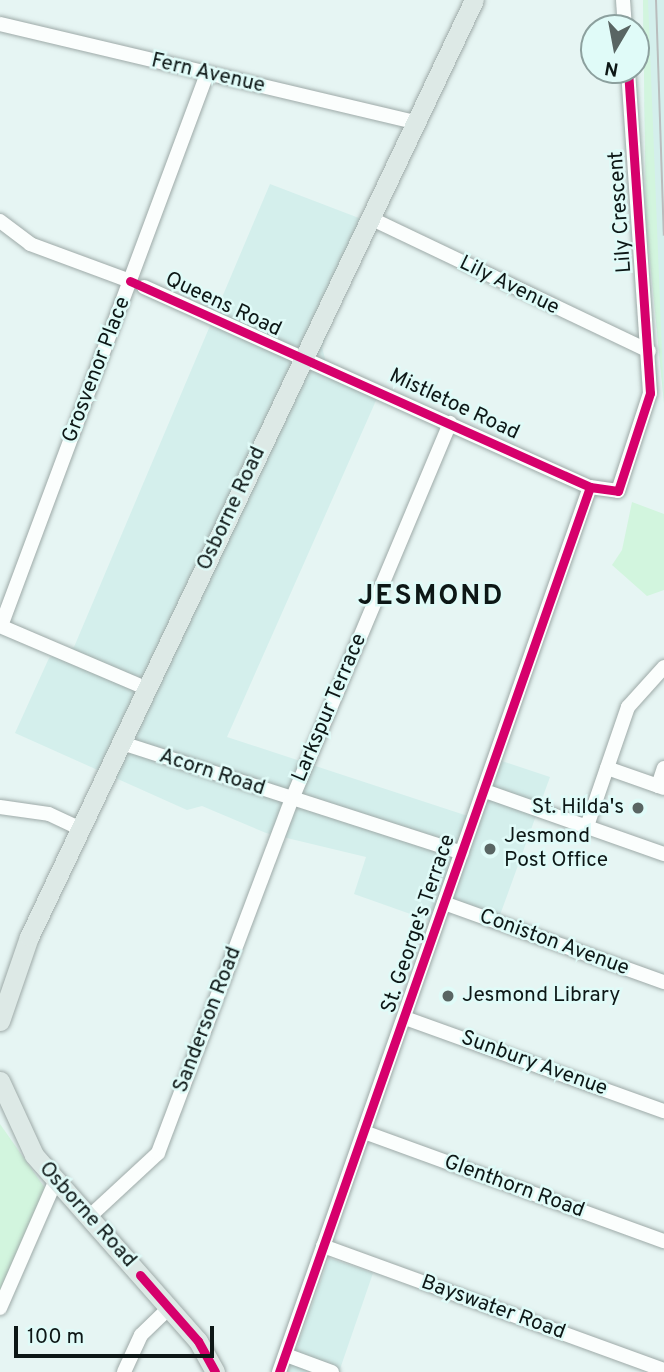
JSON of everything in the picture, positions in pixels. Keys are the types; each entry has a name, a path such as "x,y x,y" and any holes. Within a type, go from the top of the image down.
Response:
{"main road":[{"name":"Osborne Road","path":"0,1021 16,967 302,358 474,0"},
{"name":"Osborne Road","path":"1,1092 55,1182 169,1308 215,1372"}],"street":[{"name":"Fern Avenue","path":"0,24 416,122"},
{"name":"Grosvenor Place","path":"0,626 207,74"},
{"name":"Lily Crescent","path":"590,487 618,491 650,393 629,84"},
{"name":"Lily Avenue","path":"370,218 649,351"},
{"path":"0,220 30,244 130,281"},
{"name":"Queens Road","path":"144,287 302,358"},
{"name":"Mistletoe Road","path":"302,358 590,487"},
{"name":"Larkspur Terrace","path":"292,799 450,423"},
{"name":"St. George's Terrace","path":"279,1372 590,487"},
{"path":"0,626 148,689"},
{"path":"587,826 628,707 664,667"},
{"name":"Acorn Road","path":"122,743 462,853"},
{"path":"607,768 661,787 664,768"},
{"path":"485,791 664,854"},
{"name":"Sanderson Road","path":"89,1217 158,1153 292,799"},
{"path":"0,807 49,814 81,830"},
{"name":"Coniston Avenue","path":"444,903 664,982"},
{"name":"Sunbury Avenue","path":"405,1018 664,1111"},
{"name":"Glenthorn Road","path":"364,1132 664,1241"},
{"path":"0,1308 55,1182"},
{"name":"Bayswater Road","path":"323,1246 664,1370"},
{"path":"124,1372 141,1335 169,1308"},
{"path":"286,1355 332,1372"}],"shaded area":[{"path":"643,0 664,0 664,403 646,219 644,84 650,84 650,14 643,14"},
{"path":"270,184 372,223 322,347 329,374 378,396 227,737 480,820 502,761 550,777 500,915 443,896 433,922 354,894 366,857 266,833 202,806 187,810 15,733 49,658 74,647"},
{"path":"329,1258 373,1273 339,1372 288,1372"}],"green space":[{"path":"643,0 648,0 649,14 643,14"},
{"path":"650,50 664,403 646,219 644,84 650,84"},
{"path":"632,502 664,514 664,590 647,596 612,565 622,550"},
{"path":"0,1124 45,1188 0,1298"}],"tram line":[{"path":"656,0 664,235"}],"cycle path":[{"path":"130,281 590,487 618,491 650,393 629,84"},
{"path":"279,1372 590,487"},
{"path":"140,1275 198,1341 215,1372"}],"place":[{"name":"St. Hilda's","path":"638,808"},
{"name":"Jesmond Post Office","path":"490,849"},
{"name":"Jesmond Library","path":"448,996"}],"district":[{"name":"JESMOND","path":"431,597"}]}
